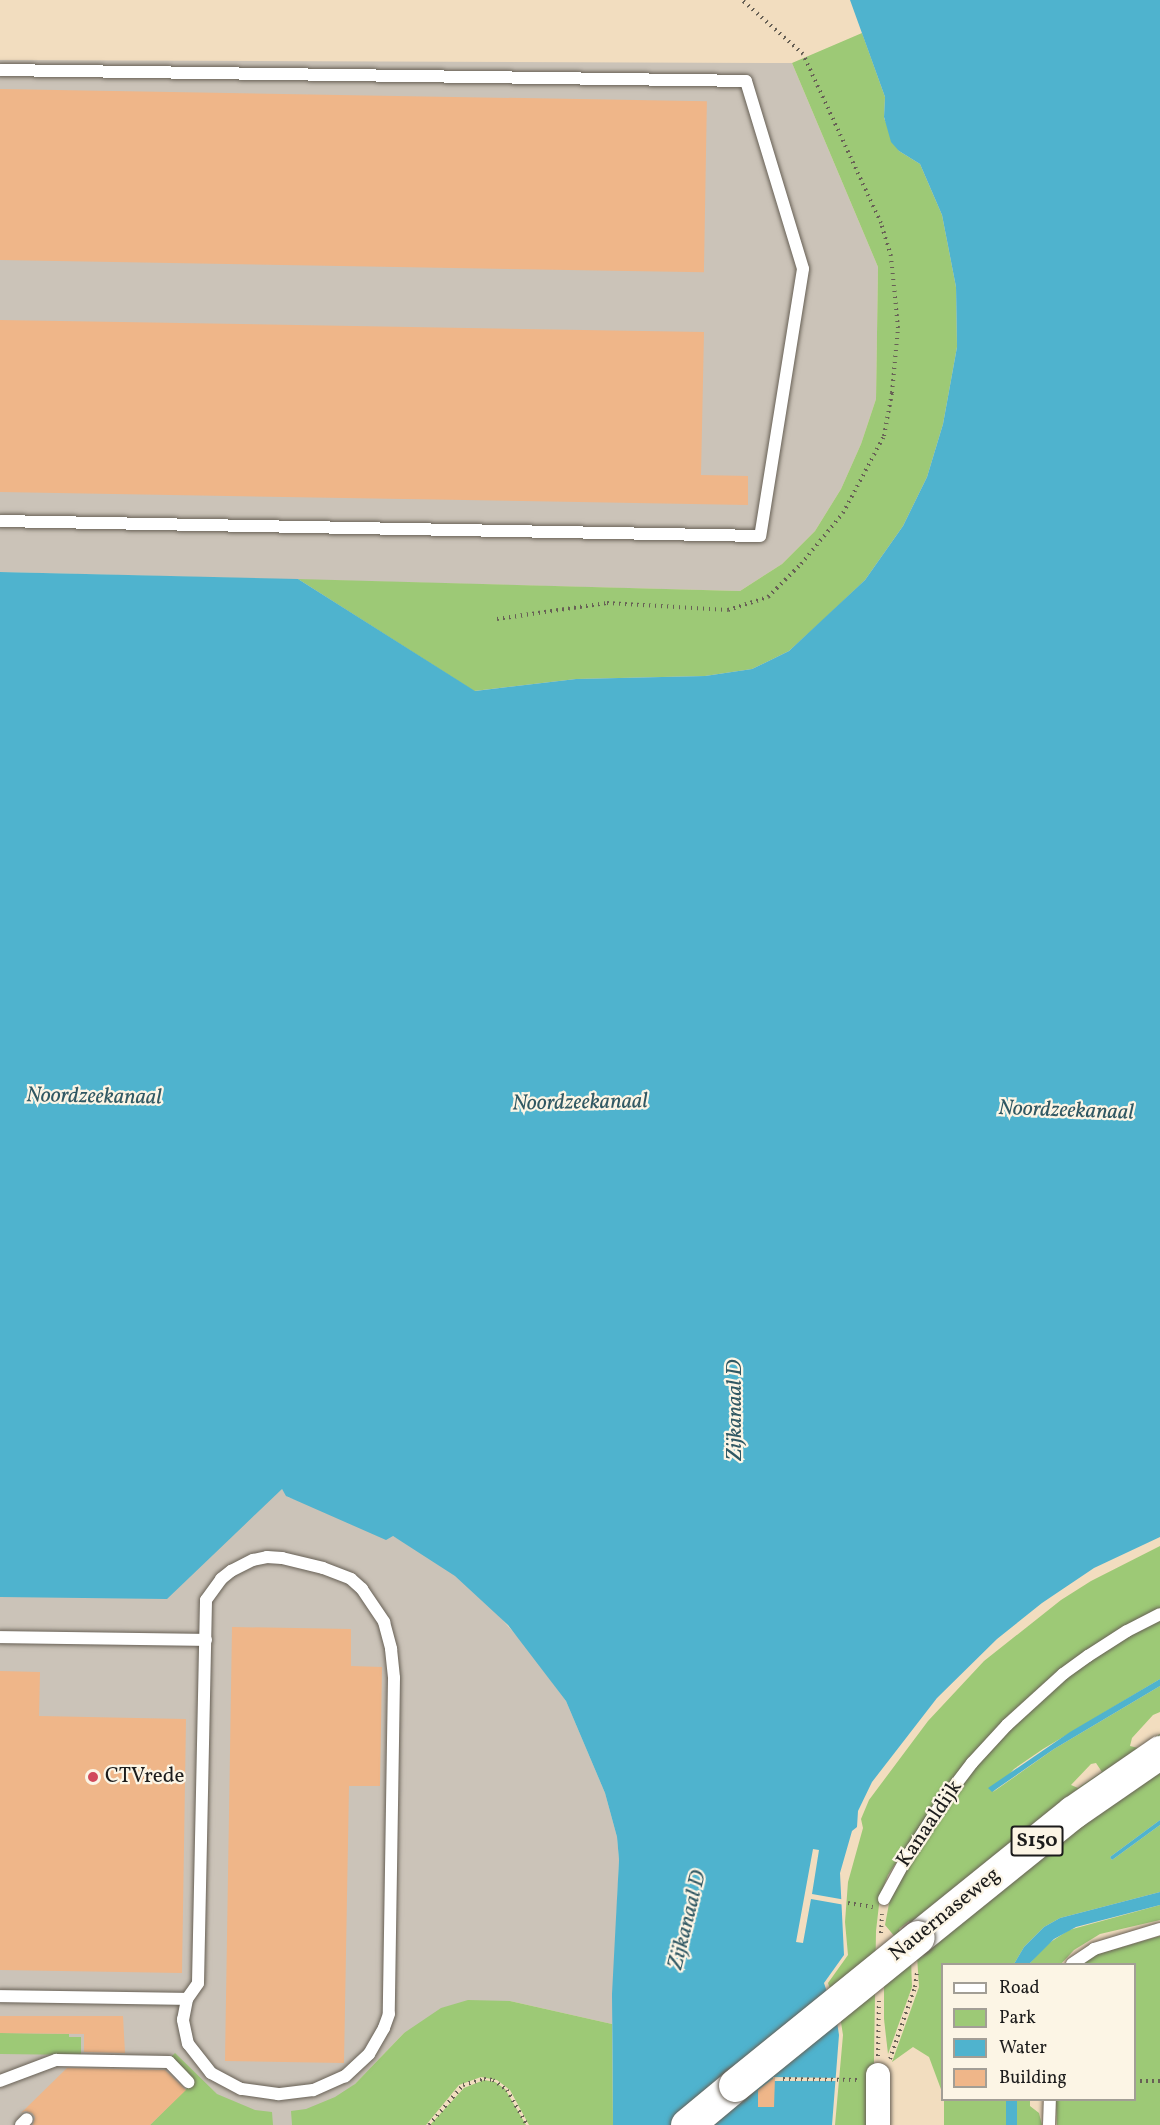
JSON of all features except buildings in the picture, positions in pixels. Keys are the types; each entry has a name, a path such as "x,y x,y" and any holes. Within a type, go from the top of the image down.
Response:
{"main road":[{"name":"Nauernaseweg","path":"687,2125 908,1942 1073,1812 1160,1752"}],"street":[{"path":"875,2073 878,2125"}],"lane":[{"path":"0,70 746,81 802,269 760,536 0,521"},
{"path":"267,1557 296,1560 338,1572 362,1589 379,1610 391,1649 394,1678 388,2014 377,2042 369,2054 345,2076 313,2090 278,2094 241,2089 227,2084 203,2065 188,2044 184,2032 183,2020 187,1999 198,1983 206,1600 213,1589 231,1571 253,1560 267,1557"},
{"name":"Kanaaldijk","path":"883,1904 907,1857 943,1801 972,1763 1007,1725 1080,1662 1127,1631 1160,1614"},
{"path":"0,1636 206,1640"},
{"path":"1075,1963 1094,1949 1160,1929"},
{"path":"0,1996 187,1999"},
{"path":"0,2081 56,2060 169,2062 188,2082"},
{"path":"1049,2125 1050,2101"}],"path":[{"path":"848,1903 883,1904 881,1944"},
{"path":"773,2079 875,2073 890,2060 915,1987 908,1942 882,1921"},
{"path":"875,2073 879,1998"},
{"path":"429,2125 463,2085 484,2079 493,2080 507,2090 527,2125"},
{"path":"1136,2081 1160,2081"}],"shaded area":[{"path":"0,60 792,63 878,267 876,399 861,444 841,489 815,531 782,564 740,591 0,572"},
{"path":"0,1483 282,1489 288,1497 393,1536 456,1576 492,1608 524,1644 566,1701 605,1793 617,1837 619,1860 612,2024 510,2001 404,2033 335,2105 325,2125 0,2125"}],"green space":[{"path":"862,33 885,97 884,118 899,151 920,164 942,215 956,287 957,347 943,424 927,477 903,526 865,580 789,651 752,669 705,676 576,679 474,691 298,579 740,591 782,564 815,531 841,489 861,444 876,399 878,267 792,63"},
{"path":"1160,1546 1160,1609 1046,1684 915,1834 888,1875 880,1896 876,1931 873,2125 835,2125 843,2035 840,2016 828,1983 848,1955 845,1922 848,1882 863,1828 861,1819 869,1800 928,1721 984,1661 1061,1600 1091,1581"},
{"path":"1160,1619 1160,1679 1043,1749 1014,1769 993,1792 1054,1749 1160,1686 1160,1712 1153,1715 1132,1738 1130,1746 1138,1748 1160,1734 1160,1739 911,1924 909,1921 899,1929 901,1933 896,1938 885,1925 891,1893 922,1840 971,1772 1010,1729 1062,1681 1105,1649","holes":["1096,1763 1102,1772 1078,1788 1071,1785 1091,1764"]},
{"path":"1160,1765 1160,1820 1110,1857 1112,1860 1160,1825 1160,1892 1060,1918 1044,1927 1024,1947 1015,1963 941,1963 941,2089 929,2057 913,2047 892,2062 919,1987 917,1956 919,1954 922,1957 957,1920"},
{"path":"1160,1905 1160,1920 1100,1934 1074,1950 1062,1963 1030,1963 1046,1945 1069,1930"},
{"path":"1160,1936 1160,2125 1057,2125 1056,2101 1136,2101 1136,1963 1083,1963 1095,1955"},
{"path":"911,1960 912,1987 888,2054 884,2019 884,1982"},
{"path":"468,2000 510,2001 612,2024 613,2125 529,2125 510,2090 497,2080 481,2077 459,2085 426,2125 292,2125 291,2111 306,2109 335,2097 355,2084 404,2033 441,2008"},
{"path":"0,2033 69,2034 69,2037 81,2037 81,2055 0,2054"},
{"path":"175,2053 217,2094 255,2110 272,2112 273,2125 150,2125 194,2081 171,2057"},
{"path":"484,2080 495,2082 505,2089 526,2125 430,2125 464,2088"},
{"path":"944,2101 1006,2101 1006,2125 944,2125"},
{"path":"1017,2101 1030,2101 1030,2106 1039,2113 1042,2125 1016,2125"}],"water":[{"path":"850,0 1160,0 1160,1537 1094,1568 1042,1603 997,1639 937,1698 872,1782 858,1811 857,1827 852,1831 840,1873 844,1955 824,1983 839,2035 832,2125 613,2125 612,1994 619,1860 617,1837 605,1793 566,1701 508,1625 455,1576 393,1536 386,1540 286,1496 282,1489 167,1599 0,1597 0,572 298,579 475,691 576,679 705,676 752,669 789,651 865,580 903,526 927,477 943,424 957,347 956,287 942,215 920,164 899,151 891,142 884,117 885,97"},
{"path":"1160,1679 1160,1686 1054,1749 992,1792 988,1788 1070,1732"},
{"path":"1160,1820 1160,1825 1112,1860 1110,1857"},
{"path":"1160,1892 1160,1905 1076,1927 1054,1939 1030,1963 1015,1963 1024,1947 1044,1927 1060,1918"},
{"path":"1006,2101 1017,2101 1017,2125 1006,2125"}],"pier":[{"path":"813,1849 819,1850 812,1894 846,1900 845,1905 811,1899 803,1943 796,1942"},
{"path":"773,2077 839,2078 838,2081 773,2081"}],"place":[{"name":"CTVrede","path":"93,1777"}],"water label":[{"name":"Noordzeekanaal","path":"94,1097"},
{"name":"Noordzeekanaal","path":"580,1103"},
{"name":"Noordzeekanaal","path":"1066,1111"},
{"name":"Zijkanaal D","path":"736,1410"},
{"name":"Zijkanaal D","path":"688,1920"}]}
